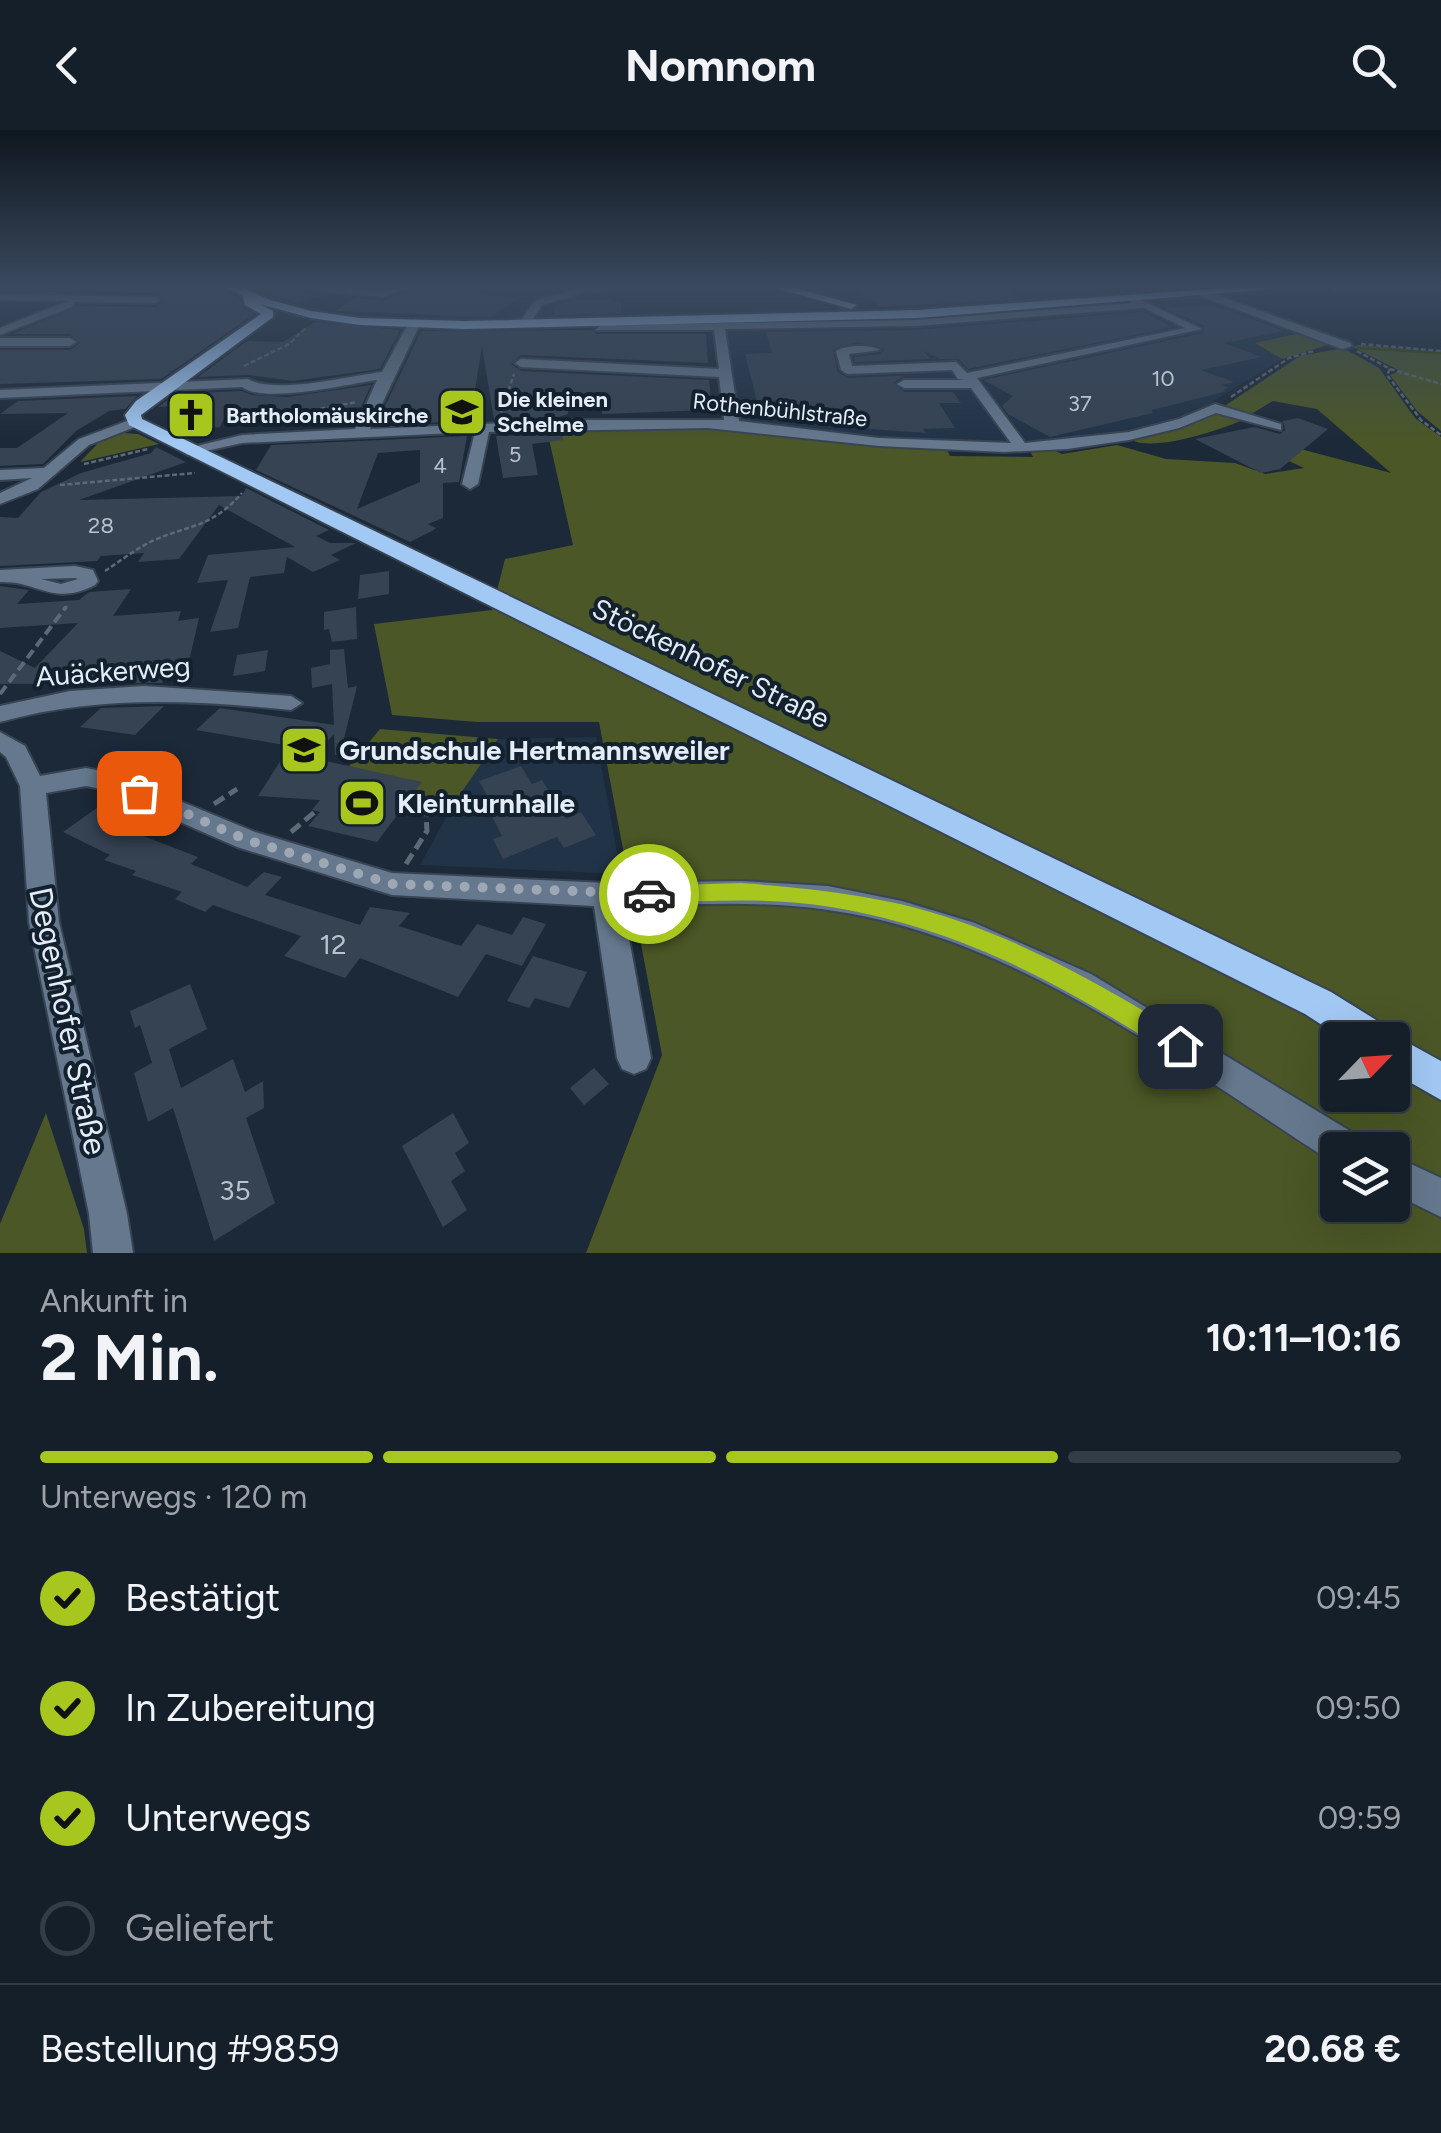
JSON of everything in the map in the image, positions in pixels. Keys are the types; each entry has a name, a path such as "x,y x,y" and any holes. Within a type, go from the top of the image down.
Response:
{"main road":[{"path":"135,422 136,410 239,338"},
{"name":"Stöckenhofer Straße","path":"135,422 1318,1004 1347,1022"},
{"path":"1410,1062 1441,1082"}],"street":[{"path":"360,434 407,337"},
{"path":"720,337 732,424"},
{"path":"909,380 969,379 1158,337"},
{"path":"1322,337 1343,345"},
{"path":"0,342 70,342"},
{"path":"874,350 842,351 847,370 956,366 1021,447"},
{"path":"521,363 724,373"},
{"path":"0,394 248,383 249,388 275,390 386,375"},
{"path":"1229,412 1276,427"},
{"name":"Rothenbühlstraße","path":"181,446 490,426 732,424 877,442 1072,446 1229,412"},
{"path":"0,499 28,488 84,442 135,422"},
{"path":"470,484 490,426"},
{"path":"0,475 50,472"},
{"name":"Auäckerweg","path":"0,714 102,696 160,692 291,702"},
{"path":"0,740 27,768 34,786 86,777 112,782 247,840 392,884 607,895 741,892 828,898 902,913 964,932 1080,984 1320,1133"},
{"name":"Degenhofer Straße","path":"34,786 44,922 108,1214 113,1253"},
{"path":"607,895 634,1058"},
{"path":"1410,1182 1441,1198"}],"path":[{"path":"223,384 222,379 295,337"},
{"path":"1229,412 1290,358 1343,345 1441,351"},
{"path":"1343,345 1390,369 1441,384"},
{"path":"490,426 521,363"},
{"path":"1390,369 1387,375 1402,398 1441,434"},
{"path":"312,410 330,404 374,401"},
{"path":"50,472 181,446"},
{"path":"28,488 239,475 226,511 183,533 153,541 124,559"},
{"path":"0,694 71,601"},
{"path":"392,884 428,831 426,816 436,802"}],"shaded area":[{"path":"725,337 1288,337 1257,344 1282,359 1194,413 1082,442 875,438 734,420"},
{"path":"596,737 621,874 420,865 453,805 498,739"}],"green space":[{"path":"1281,337 1319,337 1334,343 1282,359 1255,343"},
{"path":"1353,347 1441,352 1441,431 1417,411 1390,375 1400,371"},
{"path":"1343,348 1379,368 1415,418 1441,437 1441,1064 1410,1045 1410,1022 1374,1022 1211,933 1042,852 1045,869 1341,1022 1320,1022 1320,1112 1410,1112 1410,1062 1441,1082 1441,1253 586,1253 662,1055 599,722 477,722 392,715 374,624 492,610 505,559 573,545 546,426 725,427 947,450 950,456 1033,457 1030,451 1053,450 1062,454 1117,445 1166,459 1235,463 1265,474 1304,468 1246,441 1274,442 1391,473 1317,409 1273,401 1248,416 1223,407 1300,356"},
{"path":"1222,412 1245,419 1171,442 1131,440"},
{"path":"124,433 138,434 159,444 80,462 101,440"},
{"path":"380,729 498,739 453,805 411,796 349,766"},
{"path":"46,1113 84,1229 87,1253 0,1253 0,1224"}],"building":[{"path":"74,337 221,337 161,379 0,384 0,350 70,350 80,343"},
{"path":"290,337 396,337 380,369 293,381 248,375 198,377 247,341 283,342"},
{"path":"418,337 706,337 708,363 521,355 511,364 521,371 709,380 711,400 706,400 707,410 602,414 602,407 568,408 568,414 559,417 494,420 482,346 470,421 376,425"},
{"path":"768,337 1122,337 968,369 959,359 940,359 924,351 930,359 855,362 854,357 880,354 884,349 858,342 833,349 837,371 847,378 940,374 904,376 893,383 904,392 953,392 961,403 939,403 955,428 923,429 926,433 857,428 853,414 800,415 796,400 757,401 745,354 772,353"},
{"path":"1182,337 1252,337 1224,343 1262,357 1201,370 1234,382 1221,385 1229,388 1223,390 1227,391 1050,437 1008,414 1002,406 1013,396 983,380"},
{"path":"371,385 361,407 226,414 220,427 175,431 170,428 187,405 158,407 176,394 241,391 287,397"},
{"path":"137,396 125,409 109,411 76,431 43,464 0,466 0,448 17,448 68,413 0,414 18,401"},
{"path":"1298,418 1328,429 1280,469 1261,473 1195,439 1254,427 1280,434 1285,430 1283,421"},
{"path":"562,434 563,440 532,444 538,475 503,478 496,436"},
{"path":"467,436 459,482 443,483 443,518 428,524 436,528 432,531 410,542 256,470 271,445","holes":["420,450 420,482 357,509 378,453"]},
{"path":"156,447 186,462 79,500 242,496 246,488 329,530 316,536 330,543 356,543 331,555 340,560 313,572 287,557 284,573 250,577 238,628 210,632 228,580 197,583 208,555 295,547 219,505 179,559 138,562 144,553 101,556 97,561 0,566 0,517 18,518 41,492 81,473 151,453"},
{"path":"389,571 389,594 358,599 360,575"},
{"path":"0,586 29,590 17,604 79,600 89,592 131,589 113,616 181,611 178,621 199,618 187,670 165,673 162,683 0,684 0,651 35,668 78,623 0,628"},
{"path":"356,607 357,639 332,642 329,629 324,630 324,612"},
{"path":"344,649 348,688 357,686 340,755 335,755 334,734 312,758 422,782 377,842 308,826 320,812 312,810 320,800 258,796 290,746 196,730 220,708 334,725 332,684 312,688 311,668 330,664 330,650"},
{"path":"268,650 265,671 233,676 237,655"},
{"path":"164,706 135,735 80,727 101,708"},
{"path":"521,766 532,784 542,780 566,819 581,812 596,835 564,848 557,837 503,859 493,839 502,836 479,781"},
{"path":"108,800 131,810 112,824 198,857 191,864 247,887 264,872 282,877 265,895 360,925 370,907 410,913 399,926 461,946 477,924 512,935 523,917 546,924 522,966 486,954 458,997 360,958 345,978 284,956 301,936 213,905 205,912 175,899 182,892 132,875 136,871 104,860 110,855 63,832"},
{"path":"533,956 587,972 569,1008 535,998 529,1008 507,1001"},
{"path":"190,984 207,1029 169,1049 181,1088 233,1059 245,1092 263,1081 264,1108 246,1118 275,1203 214,1241 173,1108 148,1122 134,1073 152,1063 140,1025 135,1028 130,1011"},
{"path":"594,1068 609,1084 584,1105 570,1088"},
{"path":"453,1113 469,1143 455,1153 465,1171 451,1181 467,1210 443,1227 402,1146"}],"waterway":[{"path":"1358,348 1441,353"}],"way so far":[{"path":"139,793 247,840 392,884 649,894"}],"place":[{"name":"Die kleinen Schelme","path":"462,412"},
{"name":"Bartholomäuskirche","path":"191,415"},
{"name":"Grundschule Hertmannsweiler","path":"304,750"},
{"name":"Kleinturnhalle","path":"362,803"}],"route":[{"path":"649,894 741,892 828,898 902,913 964,932 1080,984 1180,1046"}]}
